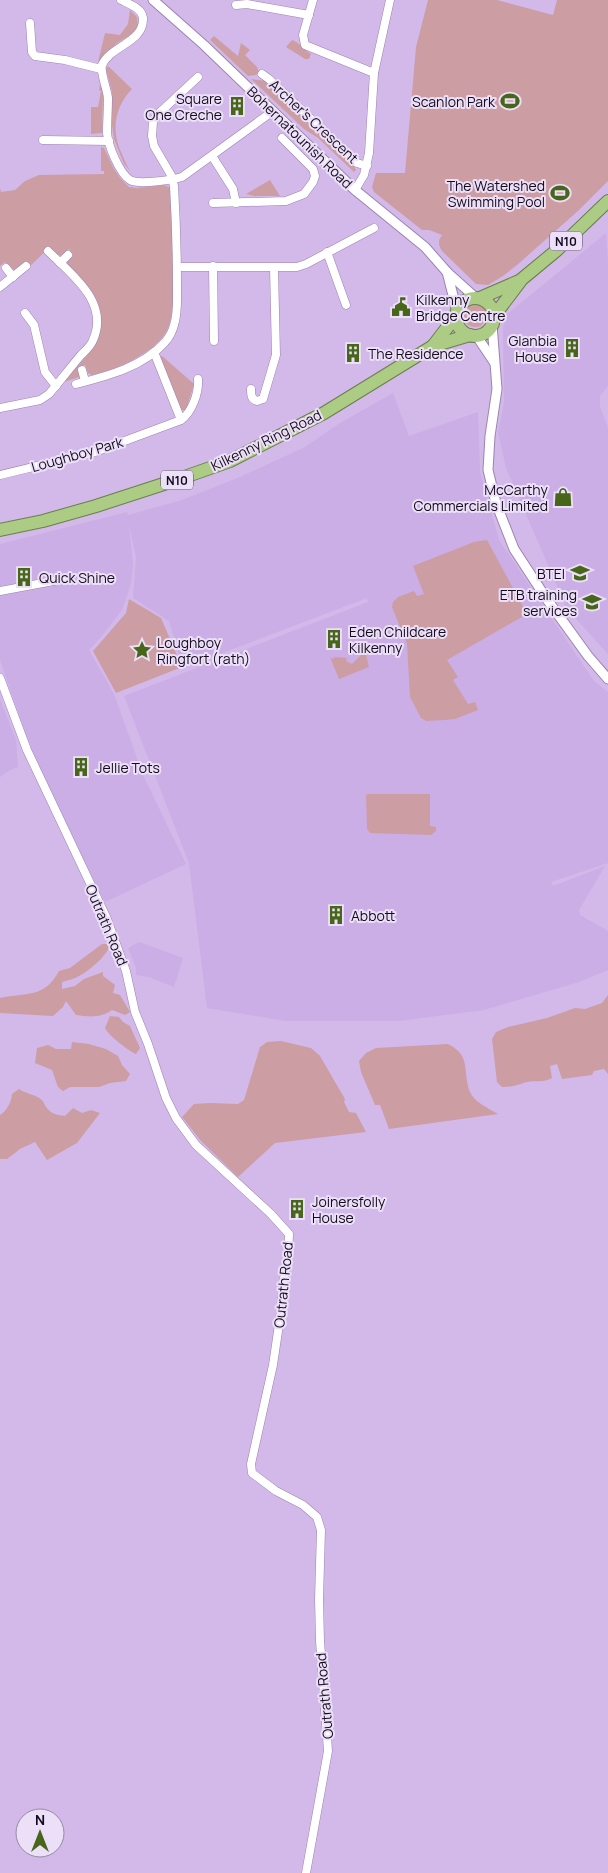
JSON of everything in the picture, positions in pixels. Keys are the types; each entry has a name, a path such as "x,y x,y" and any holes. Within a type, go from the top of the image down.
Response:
{"highway":[{"name":"N10","path":"473,335 486,332 522,279 557,250 608,201"},
{"name":"N10","path":"456,314 464,301 478,298 522,279"},
{"path":"478,298 490,305 493,320"},
{"path":"456,314 460,328 473,335"},
{"name":"Kilkenny Ring Road","path":"433,346 456,314"},
{"name":"Kilkenny Ring Road","path":"0,530 22,526 167,483 230,460 324,413 433,346 473,335"}],"street":[{"path":"121,0 137,8 141,13 143,17 141,29 136,37 112,53 103,63 101,69 107,92 110,148 120,168 131,181 173,180 182,177 273,111"},
{"name":"Bohernatounish Road","path":"153,0 203,44 355,190 425,247 447,272 478,298"},
{"path":"313,0 303,36 305,44 374,73"},
{"name":"Archer's Crescent","path":"355,190 367,166 374,73 390,0"},
{"path":"236,5 247,4 309,16"},
{"path":"30,23 32,52 35,56 65,60 101,69"},
{"name":"Archer's Crescent","path":"262,74 357,163 367,166"},
{"path":"76,384 113,374 134,365 154,352 166,341 174,326 177,267 173,180 154,146 152,136 153,122 157,115 198,77"},
{"path":"213,203 286,201 304,194 315,176 313,169 282,138"},
{"path":"43,139 109,141"},
{"path":"212,156 233,189 236,203"},
{"path":"177,267 297,267 374,228"},
{"path":"0,408 40,400 49,394 93,341 96,324 95,309 91,297 82,284 48,251"},
{"path":"327,252 346,305"},
{"path":"60,263 68,255"},
{"path":"0,287 26,266"},
{"path":"213,266 214,341"},
{"path":"6,268 13,277"},
{"path":"251,389 253,400 263,399 276,355 274,268"},
{"name":"Bohernatounish Road","path":"447,272 456,314"},
{"path":"25,313 34,325 45,372 56,386"},
{"path":"493,320 497,399 490,436 488,470 496,503 514,549 546,598 588,656 608,679"},
{"path":"473,335 494,362"},
{"path":"154,352 181,420 187,416 192,406 199,383 198,379"},
{"path":"82,370 86,382"},
{"name":"Loughboy Park","path":"0,474 95,452 181,420"},
{"path":"0,535 22,526"},
{"path":"0,591 64,579"},
{"name":"Outrath Road","path":"0,678 26,750 107,919 126,971 135,1012 166,1098 176,1118 196,1145 271,1214 289,1234 278,1329 260,1430 251,1464 252,1472 258,1478 276,1491 303,1505 317,1517 322,1530 319,1599 320,1641 328,1751 306,1873"}],"shaded area":[{"name":"Scanlon Park","path":"428,0 497,0 553,15 557,0 608,0 608,181 579,210 517,265 488,285 476,284 442,251 439,243 442,235 429,230 422,230 374,192 372,187 376,173 405,173 416,47"},
{"path":"130,10 137,17 138,26 135,32 117,43 98,62 105,33 120,35 128,24"},
{"path":"214,36 238,56 241,43 250,50 245,55 257,67 259,72 256,75 248,76 210,40"},
{"path":"292,40 311,54 309,59 305,59 286,47"},
{"path":"108,66 132,89 121,104 116,120 116,137 128,168 124,164 114,139 112,92 106,69"},
{"path":"251,79 267,81 352,163 356,170 354,172 318,138 304,129"},
{"path":"100,85 103,91 102,133 91,134 91,107 98,107 101,91 99,90"},
{"path":"101,147 104,148 121,179 129,187 164,185 171,188 174,284 171,320 160,340 134,360 92,375 88,373 85,365 79,367 79,377 64,382 94,346 100,328 98,310 91,292 68,265 67,260 73,254 69,249 60,256 56,255 49,248 29,267 25,262 14,270 5,262 0,266 0,188 1,192 15,190 25,181 39,175 104,174 104,171 101,171"},
{"path":"270,180 280,196 254,196 246,194"},
{"path":"606,233 608,263 608,386 600,396 600,406 608,428 608,654 567,609 506,468 498,432 504,402 503,329 505,316"},
{"path":"475,303 485,308 488,316 481,326 473,327 465,320 464,313 465,308"},
{"path":"162,356 194,384 186,410 180,408 160,357"},
{"path":"393,393 409,436 478,412 480,472 499,540 594,681 608,692 608,863 551,882 553,886 605,866 579,910 580,915 608,931 608,970 579,982 484,1010 399,1021 286,1021 207,1008 189,863 124,696 368,602 367,598 183,668 169,621 133,598 136,557 129,525 133,564 131,584 122,610 89,650 114,694 143,775 186,864 105,902 48,788 25,732 0,660 0,544 127,512 128,515 182,500 240,477 305,447 340,423"},
{"path":"487,540 527,614 447,660 458,677 453,680 468,704 475,702 478,710 455,719 426,721 421,718 410,697 407,644 392,607 393,602 398,597 414,591 417,596 424,594 413,566 474,542"},
{"path":"129,599 161,618 182,667 116,693 93,651 126,613"},
{"path":"365,651 369,667 339,679 330,657 333,659 335,657 347,658 346,661 352,664"},
{"path":"0,699 16,740 18,767 0,777"},
{"path":"430,794 430,826 436,827 436,831 431,835 370,833 367,829 366,795"},
{"path":"139,942 183,958 174,987 149,977 136,975 136,968 128,948"},
{"path":"102,944 110,944 106,953 83,974 62,982 62,989 75,986 84,979 103,972 103,976 115,985 113,993 120,995 130,1012 125,1015 112,1010 95,1016 76,1015 66,1001 63,1007 53,1016 0,1013 0,998 34,993 41,990 53,980 59,971 70,968"},
{"path":"608,995 608,1074 604,1069 594,1071 592,1075 562,1079 557,1064 550,1066 552,1078 549,1080 530,1081 506,1087 502,1087 497,1082 492,1039 496,1032 575,1008 585,1009 602,1003"},
{"path":"110,1016 119,1017 130,1026 140,1048 136,1054 119,1043 107,1031 105,1028"},
{"path":"281,1041 311,1048 320,1056 345,1099 344,1102 349,1112 356,1113 366,1132 275,1143 238,1177 201,1141 182,1117 194,1104 238,1104 244,1100 260,1047 267,1042"},
{"path":"72,1042 106,1049 118,1056 122,1065 130,1074 126,1081 110,1083 99,1087 70,1087 63,1091 58,1087 52,1070 35,1063 37,1048 48,1045 56,1049 71,1049"},
{"path":"448,1044 456,1049 463,1059 472,1096 498,1114 389,1129 380,1105 375,1105 361,1072 359,1061 366,1053 376,1048"},
{"path":"19,1089 39,1098 52,1113 57,1115 65,1116 73,1108 82,1113 91,1110 100,1113 77,1143 47,1160 35,1142 20,1149 7,1159 0,1159 0,1115 8,1106 12,1094"}],"place":[{"name":"Scanlon Park","path":"510,101"},
{"name":"Square One Creche","path":"237,106"},
{"name":"The Watershed Swimming Pool","path":"560,193"},
{"name":"Kilkenny Bridge Centre","path":"401,307"},
{"name":"Glanbia House","path":"572,348"},
{"name":"The Residence","path":"353,353"},
{"name":"McCarthy Commercials Limited","path":"563,497"},
{"name":"BTEI","path":"580,573"},
{"name":"Quick Shine","path":"24,577"},
{"name":"ETB training services","path":"592,602"},
{"name":"Eden Childcare Kilkenny","path":"334,639"},
{"name":"Loughboy Ringfort (rath)","path":"142,650"},
{"name":"Jellie Tots","path":"81,767"},
{"name":"Abbott","path":"336,915"},
{"name":"Joinersfolly House","path":"297,1209"}]}
